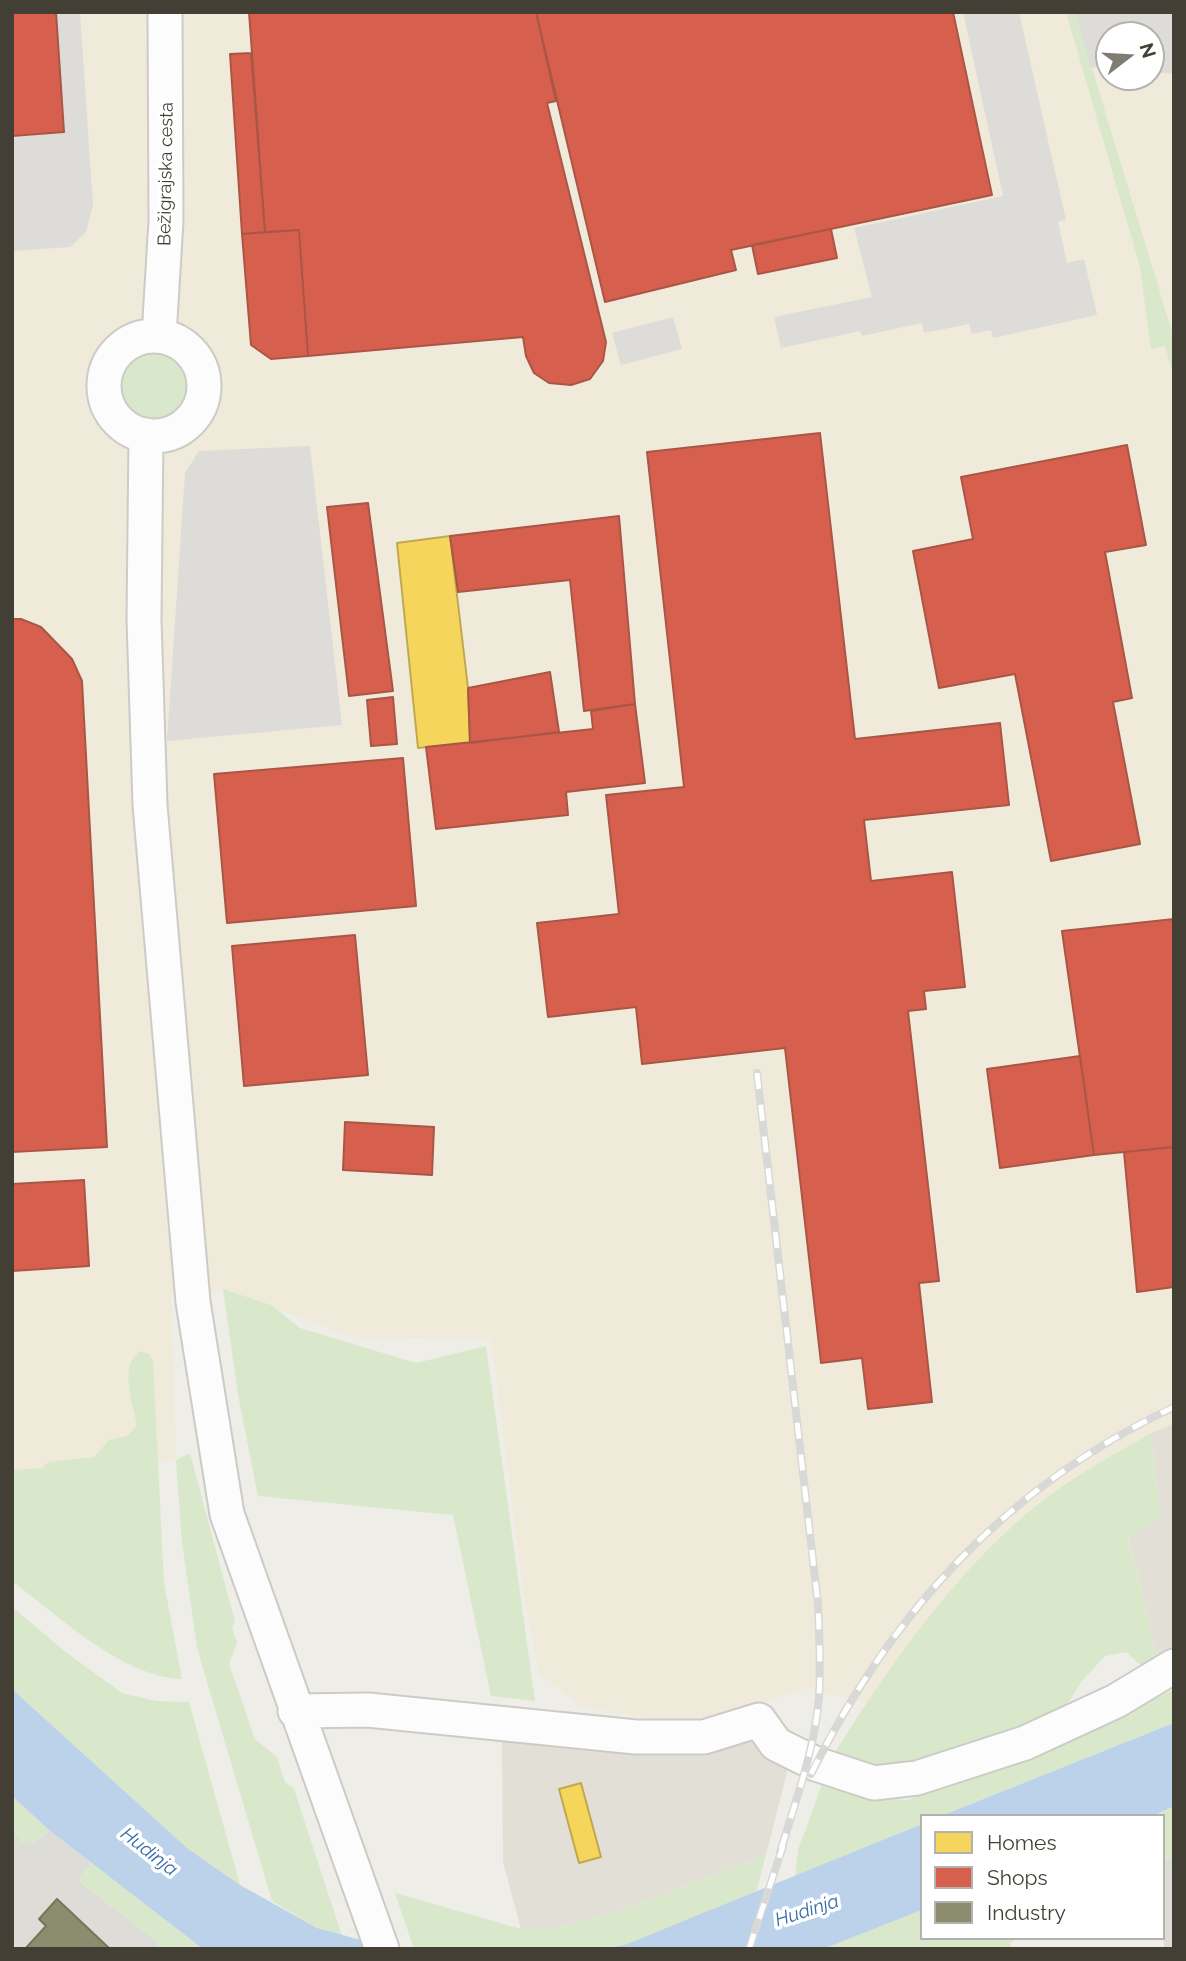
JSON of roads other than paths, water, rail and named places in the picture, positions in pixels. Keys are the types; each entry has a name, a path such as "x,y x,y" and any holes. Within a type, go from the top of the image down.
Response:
{"street":[{"name":"Bežigrajska cesta","path":"159,336 166,221 165,12"},
{"path":"159,336 172,339 193,355 201,368 203,397 192,419 182,427 171,433 146,435 120,423 108,405 104,383 107,369 115,355 127,344 142,337 159,336"},
{"path":"146,435 144,619 150,805 193,1302 227,1514 382,1949"},
{"path":"295,1711 368,1710 636,1737 704,1737 759,1720 776,1744 797,1755 874,1783 917,1778 1025,1743 1116,1701 1174,1666"}],"water":[{"name":"Hudinja","path":"12,1689 187,1848 240,1885 317,1928 394,1949 203,1949 49,1830 12,1796"},
{"path":"1174,1723 1174,1806 1157,1814 946,1814"},
{"name":"Hudinja","path":"920,1825 920,1911 823,1949 606,1949 627,1944"}],"railway":[{"path":"757,1073 818,1604 820,1650 817,1716 804,1776 780,1853"},
{"path":"811,1774 843,1715 879,1659 918,1607 961,1559 1008,1514 1059,1474 1114,1438 1174,1407"},
{"path":"749,1949 783,1846"}]}
